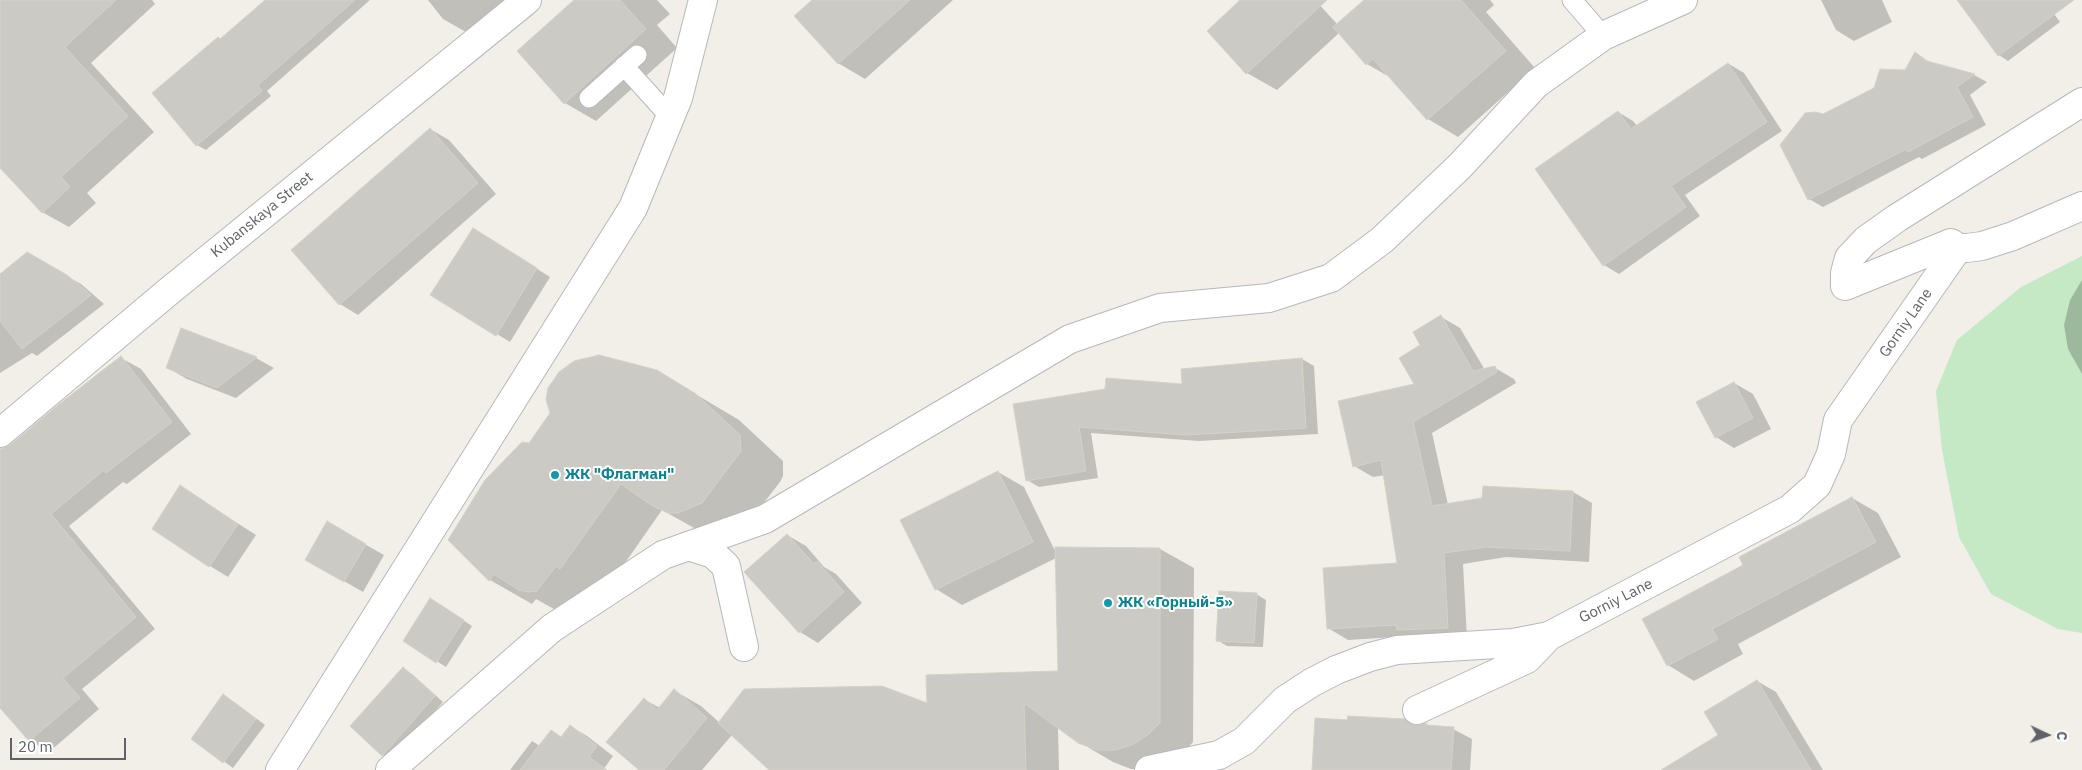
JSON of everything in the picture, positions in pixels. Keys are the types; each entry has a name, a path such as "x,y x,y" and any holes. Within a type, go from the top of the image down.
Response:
{"street":[{"name":"Kubanskaya Street","path":"0,433 168,292 527,0"},
{"path":"280,770 633,208 678,98 703,0"},
{"path":"390,770 552,628 663,555 765,518 1070,339 1160,308 1269,298 1330,278 1382,240 1453,173 1536,84 1603,36 1683,0"},
{"path":"2082,102 1897,218 1866,240 1849,258 1845,273 1845,286 1951,243 1958,248 1982,246 2013,236 2082,206"},
{"name":"Gorniy Lane","path":"1149,770 1219,755 1244,741 1285,700 1336,670 1370,657 1397,650 1513,643 1549,636 1790,509 1817,485 1831,454 1838,420 1958,248"},
{"path":"688,546 712,554 726,566 744,646"},
{"path":"1417,710 1528,659 1549,636"}],"lane":[{"path":"1572,0 1603,36"},
{"path":"589,98 630,60 670,117"}],"green space":[{"path":"2082,256 2082,633 2058,629 1991,594 1959,537 1942,450 1936,391 1957,340 2021,287"}],"building":[{"path":"0,0 116,0 65,47 128,116 61,177 70,187 42,213 0,168"},
{"path":"265,0 355,0 258,85 262,91 196,146 152,93 218,37 220,39"},
{"path":"574,0 620,0 646,29 564,104 517,51"},
{"path":"812,0 910,0 838,64 794,16"},
{"path":"1240,0 1327,0 1246,74 1207,31"},
{"path":"1364,0 1461,0 1506,51 1427,120 1373,59 1366,65 1333,27"},
{"path":"1957,0 2074,0 1998,56"},
{"path":"1915,52 1927,61 1975,74 1957,87 1973,117 1908,152 1906,149 1808,200 1780,145 1805,113 1816,112 1823,114 1874,88 1880,69 1905,70"},
{"path":"1728,63 1767,122 1671,186 1686,207 1603,266 1535,169 1618,111 1631,129"},
{"path":"430,128 478,183 339,305 291,250"},
{"path":"473,228 537,268 496,336 430,295"},
{"path":"27,252 67,275 91,295 22,349 0,321 0,274"},
{"path":"1441,315 1473,371 1495,366 1497,372 1413,422 1432,506 1482,498 1483,486 1573,491 1570,551 1486,547 1444,553 1448,628 1397,630 1396,625 1327,629 1323,568 1397,563 1381,460 1353,467 1338,401 1414,384 1399,358 1420,345 1413,332"},
{"path":"181,328 257,357 217,388 166,368"},
{"name":"ЖК \"Флагман\"","path":"599,355 657,370 696,394 740,435 741,451 702,503 678,513 668,513 651,505 621,484 560,569 556,566 537,591 519,590 494,574 489,581 448,540 485,480 522,442 529,443 550,413 546,400 548,388 559,372 574,361"},
{"path":"121,356 172,422 106,473 104,470 51,514 136,617 63,678 80,698 29,741 0,708 0,449 10,445"},
{"path":"1302,358 1306,428 1186,435 1079,427 1086,471 1026,481 1013,404 1105,389 1106,378 1182,384 1181,369"},
{"path":"1734,382 1753,418 1715,438 1696,402"},
{"path":"998,471 1033,542 935,590 900,520"},
{"path":"180,485 238,524 209,567 152,529"},
{"path":"1852,497 1876,542 1712,629 1718,639 1667,666 1642,619 1743,565 1739,557"},
{"path":"327,521 366,544 344,582 305,560"},
{"path":"787,534 814,564 817,561 844,592 799,633 744,572"},
{"path":"1055,547 1160,548 1160,723 1134,744 1116,750 1097,750 1078,743 1024,703 1026,770 769,770 718,723 744,689 882,686 927,703 926,675 1058,671"},
{"path":"1219,591 1257,593 1254,643 1216,641"},
{"path":"430,598 464,620 436,663 403,641"},
{"path":"403,667 435,696 382,756 350,726"},
{"path":"1757,680 1811,770 1661,770 1718,735 1704,712"},
{"path":"674,689 707,718 664,770 639,770 606,742 644,698 657,710"},
{"path":"223,694 256,719 223,763 191,739"},
{"path":"1348,716 1405,719 1415,725 1427,723 1426,725 1454,727 1451,770 1312,770 1315,718 1347,720"},
{"path":"570,725 597,746 589,757 607,770 520,770 551,730 561,737"}],"place":[{"name":"ЖК \"Флагман\"","path":"555,475"},
{"name":"ЖК «Горный-5»","path":"1108,603"}]}
